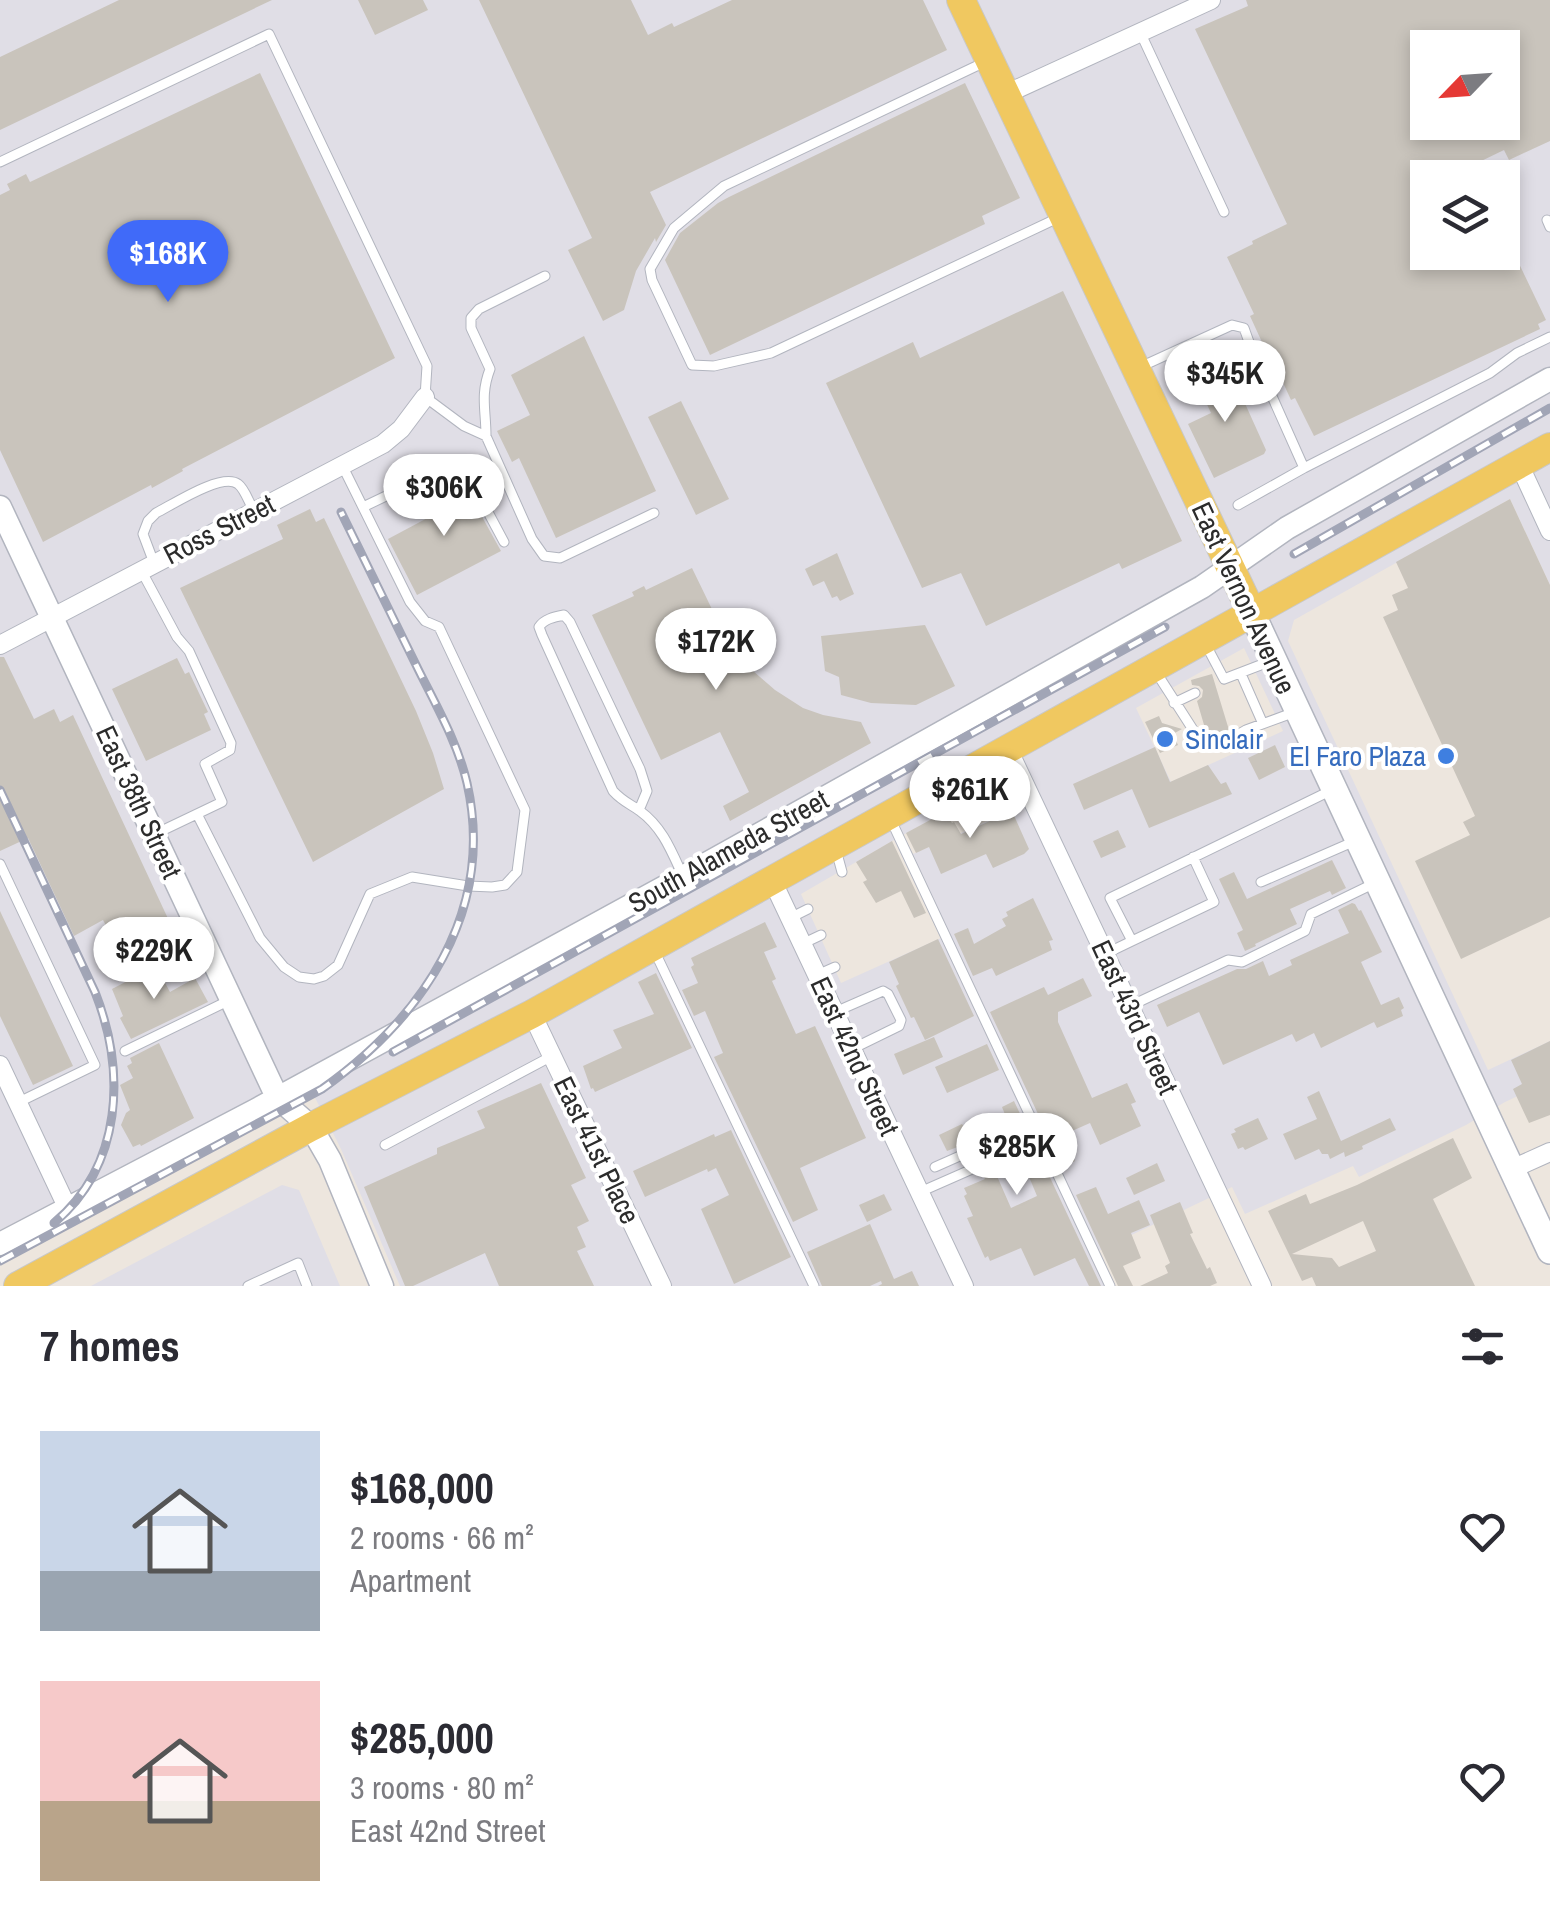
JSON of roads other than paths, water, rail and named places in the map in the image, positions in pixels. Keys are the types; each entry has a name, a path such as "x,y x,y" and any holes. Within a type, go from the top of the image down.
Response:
{"main road":[{"name":"East Vernon Avenue","path":"969,2 990,60 1550,1251"},
{"name":"South Alameda Street","path":"18,1286 532,1014 772,880 839,858 889,815 1550,447"}],"street":[{"path":"1006,94 1211,0"},
{"name":"South Alameda Street","path":"0,1244 683,876 1202,588 1289,526 1550,379"},
{"name":"Ross Street","path":"0,644 389,439 425,397"},
{"path":"1519,464 1550,531"},
{"name":"East 38th Street","path":"0,508 277,1097"},
{"name":"East 43rd Street","path":"1008,748 1262,1286"},
{"name":"East 42nd Street","path":"772,880 964,1286"},
{"name":"East 41st Place","path":"532,1014 662,1286"},
{"path":"0,1065 68,1209"},
{"path":"277,1097 312,1128 330,1160 382,1286"},
{"path":"1512,1169 1550,1152"}],"lane":[{"path":"1140,32 1224,212"},
{"path":"0,162 269,34 427,366 425,397 464,426 486,436"},
{"path":"990,60 724,186 674,228 650,269 652,280 692,365 714,366 772,354 1063,216"},
{"path":"545,276 479,309 471,318 471,328 490,369 482,398 486,436 532,539 544,556 560,558 654,513"},
{"path":"1136,370 1232,324 1244,328 1304,468"},
{"path":"1238,505 1490,373 1517,353 1550,337"},
{"path":"363,507 458,462 504,542"},
{"path":"197,814 260,938 284,967 298,977 324,976 338,964 370,894 412,877 492,887 505,885 518,872 525,810 439,628 425,621 410,602 342,465"},
{"path":"154,834 222,802 205,764 230,750 231,743 189,651 177,637 148,566 143,534 156,513 218,481 240,484 254,512"},
{"path":"639,810 647,792 640,769 570,622 564,615 552,617 539,627 542,636 614,791 662,831 683,876"},
{"path":"1203,640 1220,682 1274,660"},
{"path":"1154,667 1198,739 1207,745 1220,745 1298,711"},
{"path":"1241,674 1263,724"},
{"path":"1174,703 1195,693"},
{"path":"940,786 954,813"},
{"path":"1132,941 1110,898 1334,788"},
{"path":"889,815 1110,1286"},
{"path":"1260,882 1358,840"},
{"path":"1105,954 1214,902 1193,858"},
{"path":"0,864 95,1065 18,1103"},
{"path":"1130,1006 1228,960 1242,962 1306,931 1312,914 1378,882"},
{"path":"790,918 808,909"},
{"path":"802,944 820,935"},
{"path":"652,947 814,1286"},
{"path":"817,975 835,967"},
{"path":"835,1012 883,992 888,994 899,1026 852,1048"},
{"path":"125,1051 231,1000"},
{"path":"386,1145 552,1056"},
{"path":"920,1192 971,1167 965,1155 934,1167"},
{"path":"248,1286 298,1263 308,1286"}],"railway":[{"path":"1294,554 1550,408"},
{"path":"0,1261 322,1089 391,1029 443,958 460,918 471,875 473,830 467,783 446,726 341,512"},
{"path":"393,1052 1165,627"},
{"path":"0,790 95,992 111,1053 114,1085 105,1145 94,1174 77,1200 54,1223"}],"place":[{"name":"Sinclair","path":"1165,739"},
{"name":"El Faro Plaza","path":"1446,756"}]}
